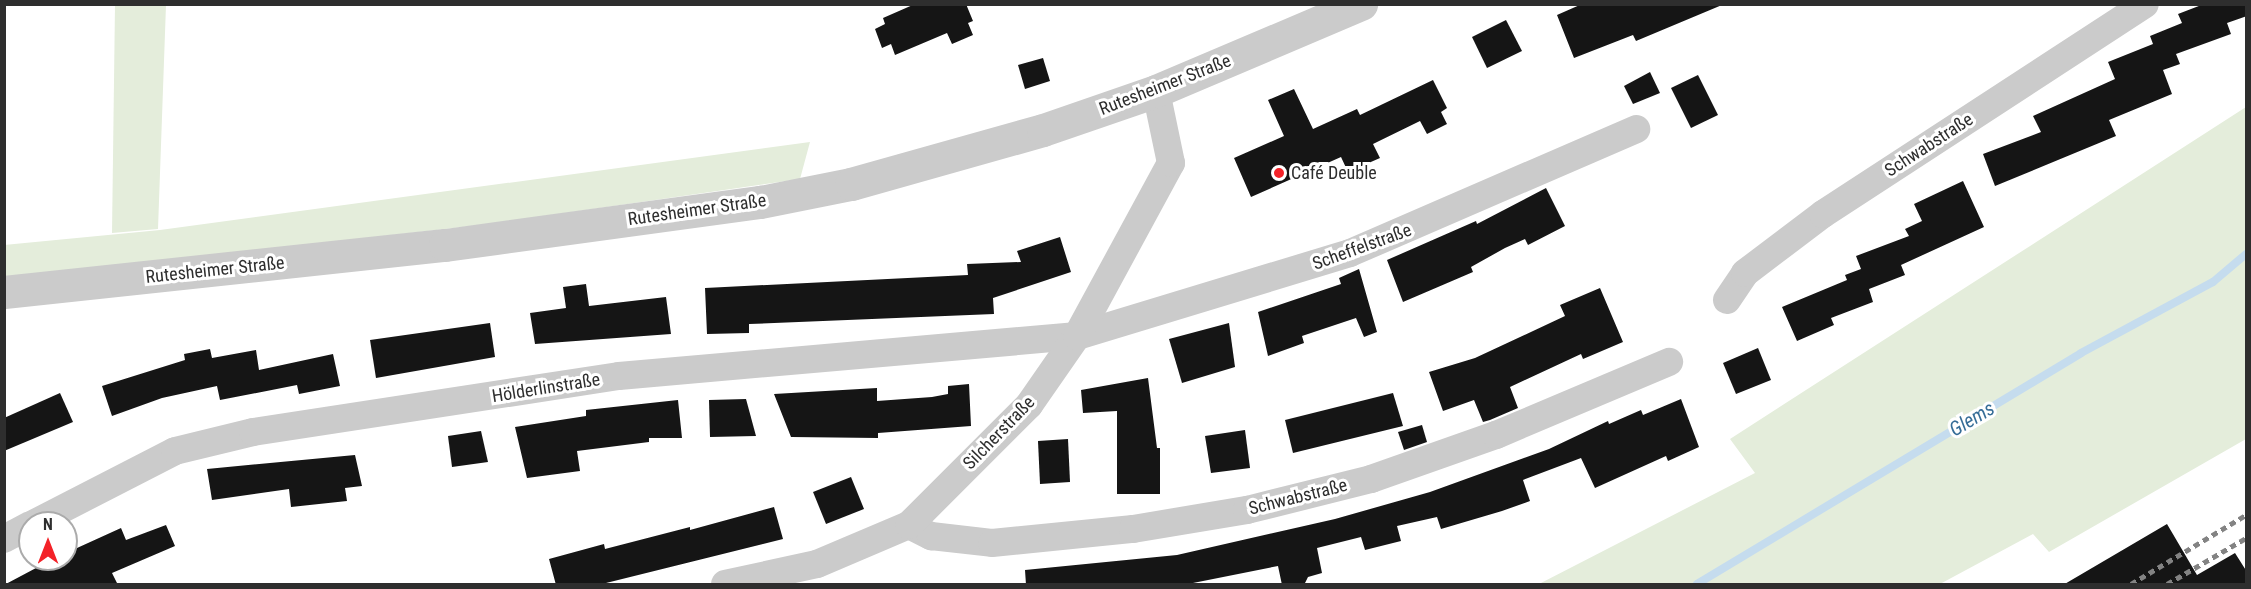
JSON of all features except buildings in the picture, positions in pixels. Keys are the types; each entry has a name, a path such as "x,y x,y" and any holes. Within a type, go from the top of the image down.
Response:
{"street":[{"name":"Rutesheimer Straße","path":"4,292 445,245 760,202 851,184 1032,134 1156,91 1361,4"},
{"name":"Schwabstraße","path":"1727,300 1744,273 1823,214 2145,4"},
{"name":"Silcherstraße","path":"725,585 817,564 909,525 1029,405 1077,336 1171,163 1156,91"},
{"name":"Scheffelstraße","path":"1077,336 1350,253 1636,129"},
{"name":"Hölderlinstraße","path":"58,511 175,451 253,432 620,376 1077,336"},
{"name":"Schwabstraße","path":"909,525 931,536 992,543 1133,529 1247,510 1382,476 1496,435 1670,362"},
{"path":"4,538 18,531"}],"green space":[{"path":"115,5 166,5 158,229 112,233"},
{"path":"2246,107 2246,439 2049,552 2033,534 1940,584 1539,584 1755,473 1730,439"},
{"path":"810,142 800,179 489,224 5,279 4,245 160,230"}],"waterway":[{"name":"Glems","path":"1697,584 2081,353 2213,282 2246,254"}],"railway":[{"path":"2131,584 2246,515"},
{"path":"2167,584 2246,538"}],"place":[{"name":"Café Deuble","path":"1279,173"}]}
